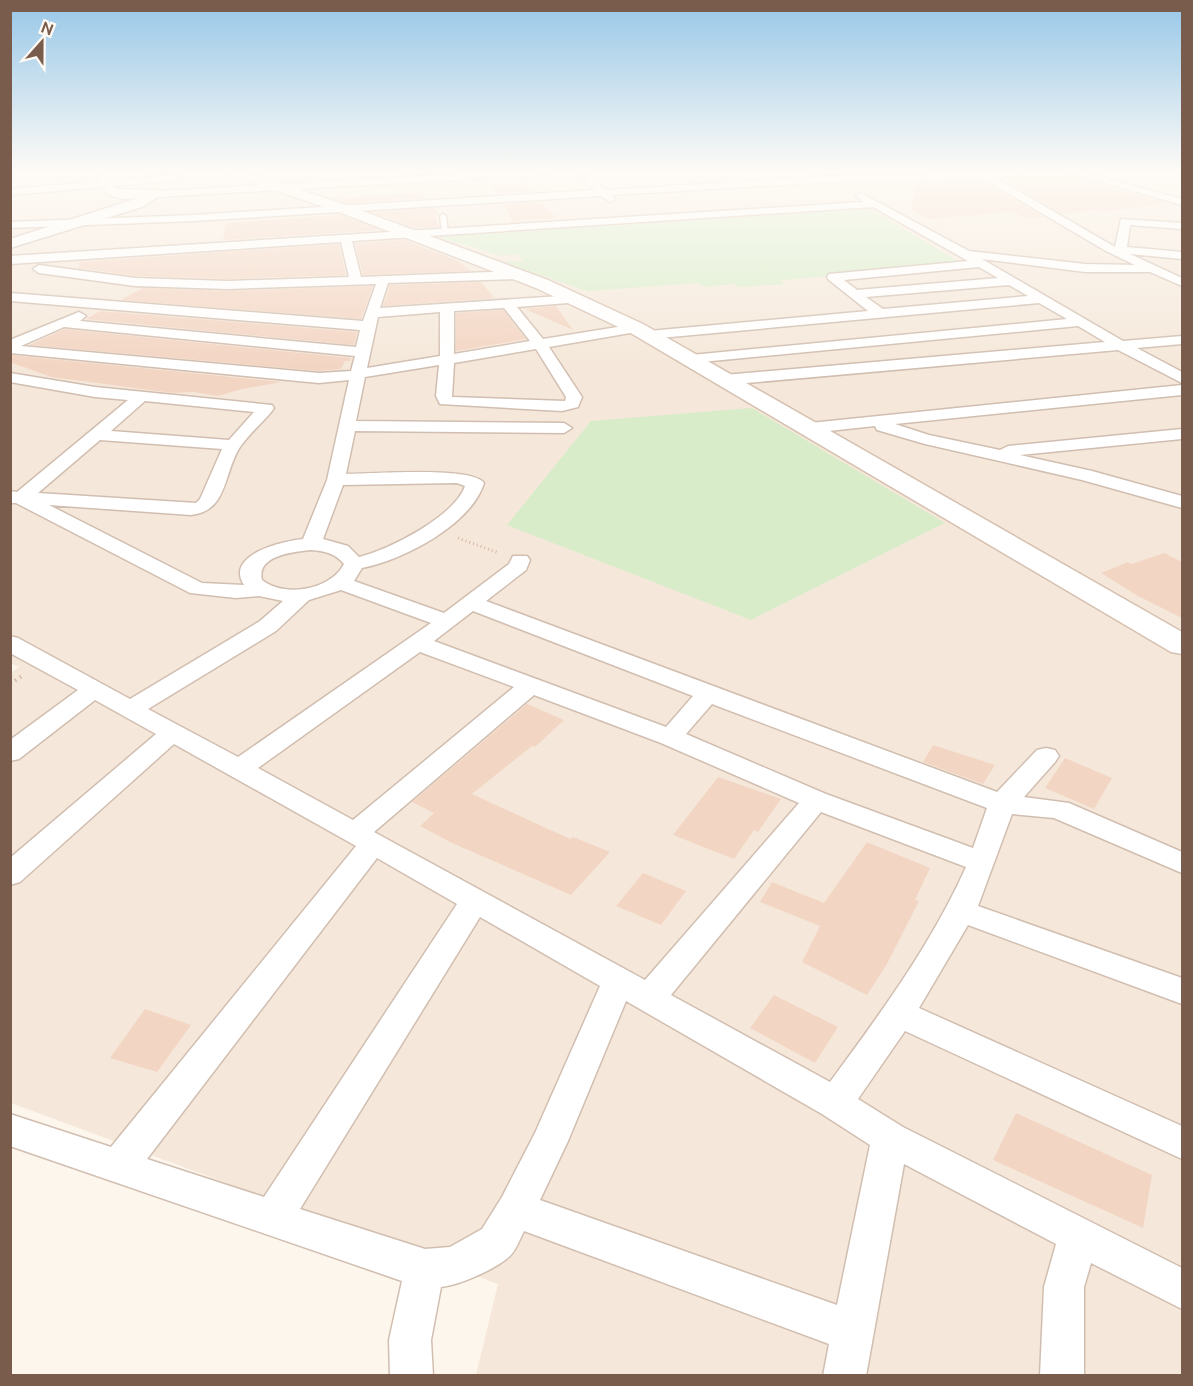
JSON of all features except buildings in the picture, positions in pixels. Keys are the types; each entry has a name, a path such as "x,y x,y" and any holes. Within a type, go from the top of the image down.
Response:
{"main road":[{"path":"415,237 576,298 642,332 1182,645"}],"street":[{"path":"10,244 36,237"},
{"path":"30,278 96,255 181,237"},
{"path":"189,274 193,237"},
{"path":"207,237 270,249 383,237"},
{"path":"934,237 1039,299 1182,378"},
{"path":"1093,237 1182,282"},
{"path":"1115,249 1120,237"},
{"path":"10,238 32,238"},
{"path":"345,239 356,280"},
{"path":"1115,249 1182,255"},
{"path":"963,253 1085,268 1155,269 1182,272"},
{"path":"10,261 96,255"},
{"path":"10,261 50,271 135,282 189,274 228,285 274,277 383,280 518,275"},
{"path":"880,314 833,277 981,263"},
{"path":"311,544 336,480 370,320 383,280"},
{"path":"854,294 1009,281"},
{"path":"95,392 100,383 167,334 228,285"},
{"path":"10,297 194,312 370,320 447,309 576,298"},
{"path":"10,347 319,378 642,332 1039,299"},
{"path":"10,312 42,300"},
{"path":"447,309 448,359 444,396 446,401 562,406 572,404 574,397 541,346 508,304"},
{"path":"10,347 106,305"},
{"path":"691,359 1080,322"},
{"path":"63,323 363,352"},
{"path":"724,380 1182,340"},
{"path":"14,381 141,397 266,408 233,445 208,502 201,508 16,497"},
{"path":"810,428 1182,390"},
{"path":"16,497 97,435 141,397"},
{"path":"875,423 988,453 1086,475 1182,502"},
{"path":"346,426 564,428"},
{"path":"988,453 1182,434"},
{"path":"97,435 233,445"},
{"path":"336,480 458,478 475,483 475,489 463,504 433,530 377,558 354,564"},
{"path":"16,497 197,590 236,592 261,589"},
{"path":"311,544 341,550 350,556 354,564 348,577 341,583 316,593 302,595 272,594 253,583 250,576 252,568 258,561 281,549 311,544"},
{"path":"239,769 472,603 519,566 520,560"},
{"path":"341,583 447,621"},
{"path":"129,710 268,626 302,595"},
{"path":"472,603 1002,804 1059,809 1182,863"},
{"path":"10,643 475,900 835,1103 890,1138 1182,1289"},
{"path":"418,643 670,737 816,800 982,862"},
{"path":"118,1167 364,838 530,686"},
{"path":"10,753 93,690"},
{"path":"670,737 708,694"},
{"path":"10,875 172,733"},
{"path":"835,1103 899,1013 960,911 982,862 1002,804 1046,756"},
{"path":"10,1130 425,1269 455,1266 496,1242 516,1210 550,1141 633,990 816,800"},
{"path":"272,1219 475,900"},
{"path":"960,911 1182,991"},
{"path":"899,1013 1182,1143"},
{"path":"844,1376 890,1138"},
{"path":"516,1210 853,1332"},
{"path":"1062,1376 1064,1287 1079,1234"},
{"path":"412,1376 410,1340 425,1269"}],"path":[{"path":"433,530 520,560"}],"shaded area":[{"path":"11,237 1182,237 1182,1375 476,1375 498,1284 11,1103 10,673 19,667 10,663"}],"green space":[{"path":"439,237 917,237 963,264 831,273 833,276 781,280 784,284 740,287 733,284 704,287 698,283 587,291 503,262 523,261 517,254 502,256"},
{"path":"752,408 945,523 751,620 507,525 591,421"}]}
